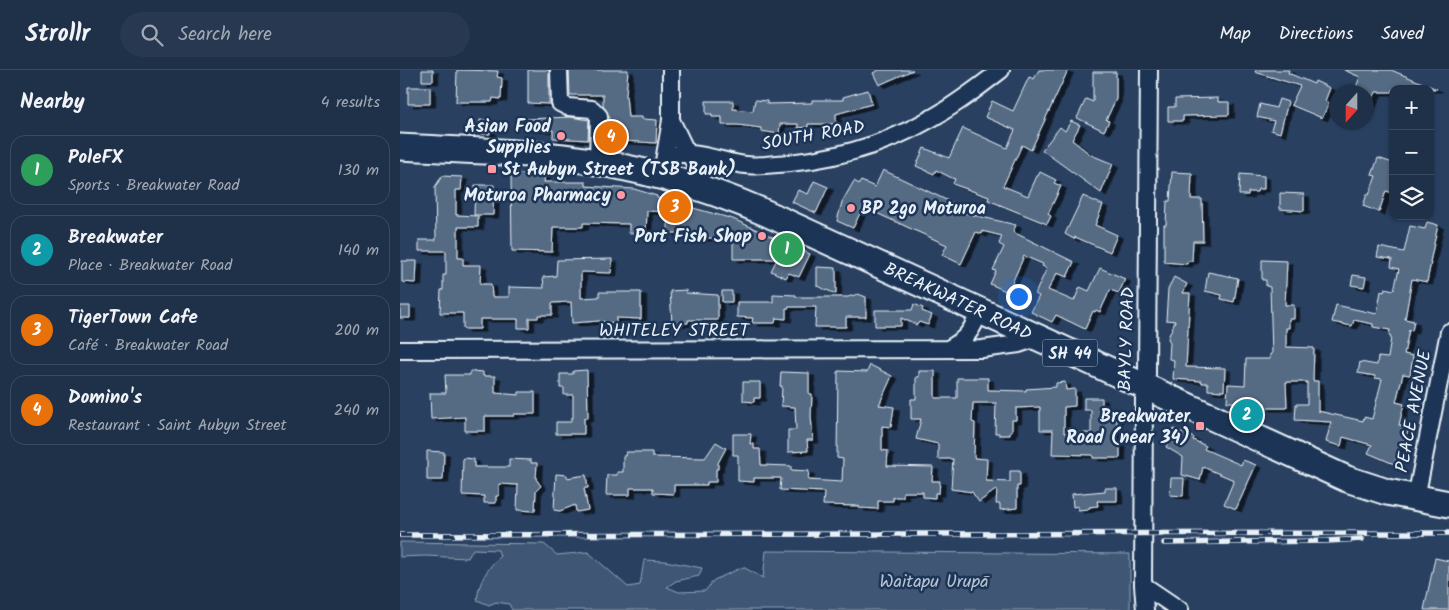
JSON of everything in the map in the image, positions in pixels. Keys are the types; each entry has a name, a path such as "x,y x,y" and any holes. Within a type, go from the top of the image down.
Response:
{"highway":[{"name":"SH 44","path":"400,147 532,154 598,163 663,168"},
{"name":"BREAKWATER ROAD","path":"663,168 699,181 757,210 1036,338 1347,478 1387,492 1449,504"}],"street":[{"path":"559,70 560,102 568,107 592,109 599,116 598,163"},
{"path":"663,168 671,120 671,70"},
{"name":"SOUTH ROAD","path":"663,168 672,155 688,154 746,165 766,165 829,156 865,148 930,119 1001,70"},
{"name":"BAYLY ROAD","path":"1145,610 1143,585 1144,399 1146,388 1149,70"},
{"path":"671,120 688,154 700,170 699,181"},
{"name":"SOUTH ROAD","path":"699,181 710,168 732,162"},
{"path":"948,349 967,337 980,311"},
{"name":"PEACE AVENUE","path":"1416,498 1449,332"},
{"name":"WHITELEY STREET","path":"400,350 993,349 1019,344 1036,338"},
{"path":"1143,585 1180,610"}],"green space":[{"name":"Waitapu Urupā","path":"400,542 544,544 557,555 588,552 628,587 640,585 644,560 665,561 702,568 699,576 676,581 667,587 679,592 705,591 714,580 743,567 763,578 766,551 1130,554 1130,610 512,610 509,604 496,602 489,605 477,600 484,576 500,556 498,550 473,549 468,558 400,557"}],"building":[{"path":"422,70 433,70 433,81 422,81"},
{"path":"457,70 498,71 497,77 502,78 501,99 493,98 492,102 456,102"},
{"path":"528,70 549,70 549,104 528,103"},
{"path":"569,70 628,70 626,95 628,117 657,120 656,143 608,140 609,116 603,106 603,95 570,95"},
{"path":"879,70 913,70 879,85 873,73"},
{"path":"1039,70 1068,70 1031,150 1022,145 1003,186 1028,196 1040,172 1056,180 1054,183 1061,186 1048,214 1051,216 1047,224 988,200 989,197 953,184 955,179 936,170 934,174 916,166 924,148 949,158 963,128 1007,148 1015,130 985,117 992,101 1013,111 1029,77 1034,79"},
{"path":"1256,70 1289,70 1288,73 1314,84 1315,81 1329,88 1325,101 1329,103 1322,118 1291,105 1300,86 1255,72"},
{"path":"1344,70 1391,70 1427,85 1389,85 1389,92 1376,92 1374,96 1374,85 1357,85 1360,77"},
{"path":"1093,72 1116,72 1116,99 1106,120 1109,121 1104,131 1077,118 1086,99 1093,102"},
{"path":"408,87 430,87 430,104 408,104"},
{"path":"868,90 872,104 836,114 836,124 808,124 808,127 798,128 798,124 780,124 779,134 761,131 761,128 722,125 722,117 712,117 712,114 706,114 706,101 733,101 733,109 753,111 755,100 767,101 767,104 812,103 812,100 843,100 843,97"},
{"path":"1218,98 1218,102 1229,102 1229,115 1183,116 1183,121 1168,121 1168,107 1175,107 1175,99"},
{"path":"1279,99 1288,102 1280,133 1271,130 1274,121 1257,117 1260,104 1276,108"},
{"path":"570,117 589,120 588,140 553,138 553,130 527,129 527,119"},
{"path":"480,120 490,120 490,134 480,134"},
{"path":"1071,121 1080,125 1072,140 1091,155 1113,164 1101,193 1042,150 1060,127 1065,131"},
{"path":"1378,158 1389,162 1389,192 1386,191 1379,212 1363,206 1376,176 1372,175"},
{"path":"883,170 959,206 956,211 1016,225 1013,232 1074,262 1067,277 1057,273 1048,290 1074,301 1080,287 1089,291 1100,268 1125,279 1119,293 1110,290 1100,312 1093,311 1085,329 1056,315 1052,322 1031,312 1039,296 1035,294 1047,268 1042,266 1043,264 1024,256 1008,292 990,284 996,271 993,270 1004,247 999,244 1002,236 982,231 982,234 976,232 961,264 942,255 947,245 863,207 853,228 837,221 842,202 854,181 859,184 861,181 875,187"},
{"path":"1172,172 1192,173 1191,199 1202,199 1203,241 1193,241 1192,261 1188,261 1187,264 1164,262 1164,225 1166,225 1167,201 1170,201"},
{"path":"511,174 545,174 544,182 586,182 586,186 634,189 657,196 657,198 733,219 810,254 799,277 789,273 786,278 771,271 777,259 733,259 733,238 700,238 700,233 668,233 668,212 647,211 646,234 629,233 629,224 583,223 583,227 553,227 552,252 512,251"},
{"path":"1240,174 1264,176 1264,189 1258,189 1257,192 1248,192 1248,195 1239,195"},
{"path":"442,176 462,177 461,190 456,190 456,215 478,216 478,227 458,227 458,258 463,258 463,265 481,265 480,284 491,284 492,297 509,297 509,287 544,288 543,277 556,276 557,260 612,259 611,273 581,272 581,298 599,297 599,292 641,292 641,319 616,318 616,323 599,321 572,323 571,302 552,303 552,315 538,315 538,318 529,318 529,328 518,328 518,319 480,319 480,329 463,329 463,313 440,313 443,275 446,275 446,251 419,251 419,240 436,240 435,187"},
{"path":"814,181 828,187 816,213 792,202 798,190 808,194"},
{"path":"475,185 494,185 493,215 474,215"},
{"path":"1280,193 1304,194 1304,211 1280,209"},
{"path":"1083,196 1103,205 1095,225 1117,235 1110,252 1065,234"},
{"path":"1427,222 1438,225 1427,282 1412,279 1405,319 1414,321 1412,331 1409,330 1404,354 1413,356 1410,375 1403,374 1396,402 1404,404 1399,425 1410,427 1394,464 1368,453 1372,445 1343,437 1341,446 1326,442 1331,422 1295,420 1296,404 1307,404 1307,382 1286,382 1287,408 1265,408 1265,403 1227,402 1228,384 1245,385 1246,359 1270,359 1270,354 1272,354 1270,287 1266,286 1266,280 1262,280 1262,260 1287,261 1285,305 1294,305 1294,319 1289,319 1289,328 1286,328 1286,347 1314,348 1313,381 1318,381 1318,411 1363,421 1364,417 1372,419 1382,379 1358,373 1360,362 1377,365 1378,357 1388,358 1390,330 1373,327 1373,324 1354,320 1352,326 1332,322 1336,305 1377,314 1381,291 1384,292 1385,288 1394,290 1399,269 1391,267 1392,259 1377,257 1379,247 1404,252 1410,226 1425,229"},
{"path":"402,261 417,261 416,283 402,282"},
{"path":"817,267 836,268 836,294 817,286"},
{"path":"1208,272 1238,278 1234,302 1221,299 1222,295 1205,291"},
{"path":"1353,275 1366,277 1364,287 1351,285"},
{"path":"1174,277 1187,284 1183,293 1190,293 1186,367 1225,368 1224,391 1208,390 1208,383 1202,383 1202,381 1173,379 1174,360 1169,359 1170,343 1168,338 1175,321 1166,320 1168,289"},
{"path":"686,290 686,293 718,295 718,320 688,320 688,323 672,324 670,291"},
{"path":"722,291 732,291 732,302 722,302"},
{"path":"773,294 796,295 796,297 848,297 858,294 866,297 866,317 846,317 846,327 815,327 816,307 789,307 786,308 786,319 776,318 775,323 752,323 753,318 737,317 737,302 773,302"},
{"path":"914,304 923,308 922,311 932,315 928,325 919,322 917,325 901,318 901,326 875,326 875,310 912,310"},
{"path":"400,306 410,306 410,318 400,318"},
{"path":"870,365 892,376 879,405 894,407 891,427 882,426 882,450 888,451 887,466 933,467 932,481 940,481 939,493 935,493 935,498 923,497 923,492 903,492 903,497 893,497 893,501 878,501 878,509 859,508 859,506 823,505 824,492 780,490 781,478 754,478 754,482 738,481 738,455 733,455 733,434 751,434 750,444 754,444 754,449 760,449 761,465 791,466 791,470 809,471 808,480 842,482 843,459 837,458 838,371 867,372"},
{"path":"587,370 588,418 584,418 584,434 556,434 556,422 571,422 571,418 573,418 573,395 564,395 564,388 560,388 560,374 573,374 573,371"},
{"path":"470,371 483,372 483,376 495,376 495,393 519,395 519,392 535,392 535,414 485,416 485,431 465,431 465,417 431,419 430,393 446,393 445,375 470,375"},
{"path":"919,371 935,371 935,398 957,398 957,378 988,378 988,390 1026,391 1026,389 1056,387 1056,383 1065,382 1066,390 1075,389 1075,406 1064,407 1064,433 1091,433 1091,410 1084,410 1084,398 1102,398 1102,410 1117,410 1117,444 1120,444 1120,458 1093,458 1093,455 1052,454 1053,430 1040,430 1040,407 1016,408 1016,420 1012,420 1010,435 999,435 999,433 995,433 996,403 973,403 972,422 975,423 974,458 987,459 986,481 1010,482 1010,471 1020,471 1020,486 1017,486 1017,508 1000,510 1000,504 996,504 997,489 979,502 972,492 951,489 953,459 938,459 938,444 916,439 921,419 911,419 911,399 916,399 916,377 919,377"},
{"path":"781,372 809,373 809,394 812,394 813,440 807,440 808,451 788,452 788,430 796,430 795,407 781,406"},
{"path":"743,382 760,382 760,398 754,398 754,402 743,401"},
{"path":"1174,429 1194,438 1193,440 1206,446 1204,449 1241,465 1243,460 1256,465 1236,509 1224,504 1234,480 1203,467 1200,480 1182,475 1183,457 1166,447"},
{"path":"716,442 726,448 718,463 718,469 716,469 716,482 707,482 707,485 674,485 674,494 653,493 653,488 630,488 630,495 606,495 607,475 617,475 617,472 623,472 623,456 625,456 626,452 652,452 652,457 705,458"},
{"path":"427,451 444,452 443,480 427,480"},
{"path":"463,458 474,459 474,467 509,467 509,459 531,460 531,463 537,463 536,479 541,486 536,491 535,511 517,510 518,485 499,484 499,496 496,496 496,503 484,503 484,496 462,495"},
{"path":"556,474 567,475 567,478 586,475 588,488 584,488 588,510 576,512 575,505 560,511 554,510"},
{"path":"1171,478 1184,478 1183,496 1170,495"},
{"path":"1105,488 1117,488 1117,501 1097,501 1098,506 1089,507 1089,509 1078,510 1078,506 1073,507 1072,494 1105,491"},
{"path":"1435,558 1449,561 1449,610 1424,610"}],"railway":[{"path":"400,535 1449,533"},
{"path":"1164,543 1362,539"}],"place":[{"name":"Asian Food Supplies","path":"561,136"},
{"name":"Domino's","path":"611,137"},
{"name":"St Aubyn Street (TSB Bank)","path":"492,169"},
{"name":"Moturoa Pharmacy","path":"621,195"},
{"name":"TigerTown Cafe","path":"675,207"},
{"name":"BP 2go Moturoa","path":"851,208"},
{"name":"Port Fish Shop","path":"762,236"},
{"name":"PoleFX","path":"787,249"},
{"name":"Breakwater","path":"1247,415"},
{"name":"Breakwater Road (near 34)","path":"1200,426"}]}
